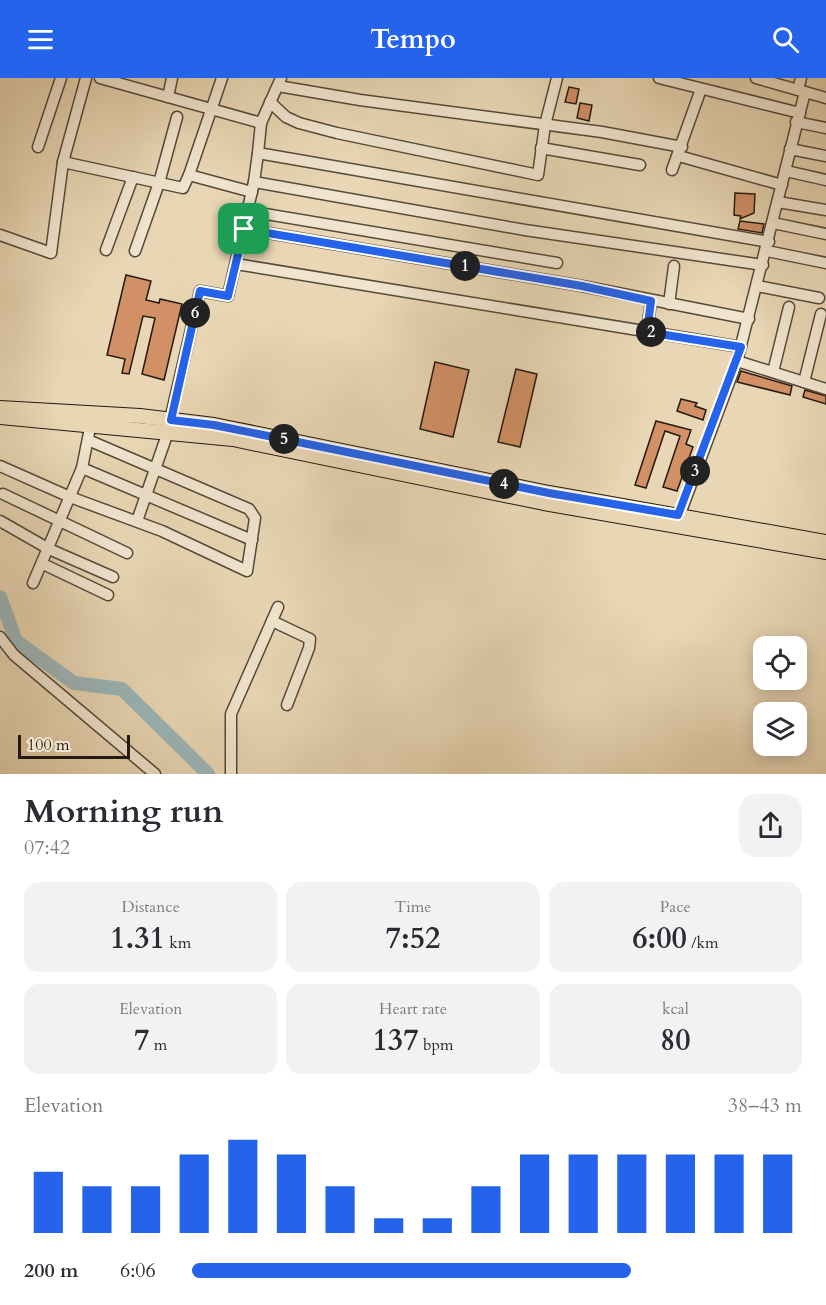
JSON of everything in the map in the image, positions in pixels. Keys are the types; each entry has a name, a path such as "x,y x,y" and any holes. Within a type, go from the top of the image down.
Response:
{"main road":[{"path":"0,408 169,426 544,503 826,542"},
{"path":"0,417 91,424 169,426"},
{"path":"677,521 826,552"}],"street":[{"path":"38,147 61,78"},
{"path":"0,235 51,254 63,162 86,78"},
{"path":"100,78 114,80 261,123"},
{"path":"168,97 172,78"},
{"path":"63,162 183,188 222,78"},
{"path":"270,102 293,120 338,134 538,175 545,125 557,78"},
{"path":"659,78 826,128"},
{"path":"756,78 826,98"},
{"path":"677,521 738,361 798,118 802,91 801,78"},
{"path":"137,521 169,426 200,291 228,296 253,187 261,123 279,82 545,125 602,132 680,151 782,184"},
{"path":"672,170 701,89"},
{"path":"135,252 159,183 177,117"},
{"path":"542,148 640,165"},
{"path":"790,149 826,156"},
{"path":"258,153 768,246 826,263"},
{"path":"786,171 826,180"},
{"path":"189,175 525,230 763,265"},
{"path":"106,250 133,177"},
{"path":"778,202 826,210"},
{"path":"248,211 557,263"},
{"path":"772,223 826,234"},
{"path":"244,229 582,286 749,319"},
{"path":"236,264 741,347"},
{"path":"669,304 674,266"},
{"path":"757,286 819,298"},
{"path":"647,332 651,301"},
{"path":"773,372 789,307"},
{"path":"804,382 821,314"},
{"path":"738,361 826,389"},
{"path":"33,583 82,468 91,424"},
{"path":"0,466 70,497 137,521 246,571 255,518 249,509 88,440"},
{"path":"82,468 252,540"},
{"path":"3,494 127,553"},
{"path":"0,521 49,549 113,577"},
{"path":"43,564 108,595"},
{"path":"231,774 231,714 278,607"},
{"path":"272,621 310,639 309,648 287,705"},
{"path":"0,637 14,655 155,774"}],"building":[{"path":"569,87 579,89 576,104 565,102"},
{"path":"580,103 592,105 589,121 577,118"},
{"path":"735,193 755,194 754,213 740,219 741,216 734,215"},
{"path":"740,221 764,224 762,233 738,229"},
{"path":"126,275 151,281 146,300 159,303 160,299 182,304 164,380 142,374 155,318 143,316 129,374 122,373 125,359 107,355"},
{"path":"435,362 469,370 453,437 420,429"},
{"path":"516,369 537,374 520,447 498,442"},
{"path":"741,371 792,386 790,395 737,382"},
{"path":"805,390 826,396 826,404 803,397"},
{"path":"681,399 697,403 695,406 706,410 703,420 677,411"},
{"path":"656,421 691,430 686,444 693,447 677,491 663,487 680,436 665,431 646,488 635,485"}],"waterway":[{"path":"0,597 16,641 74,683 122,689 208,774"}],"route":[{"path":"244,229 582,286 651,301 647,332 741,347 738,361 678,515 549,493 214,425 171,420 200,291 228,296 244,229"}]}
